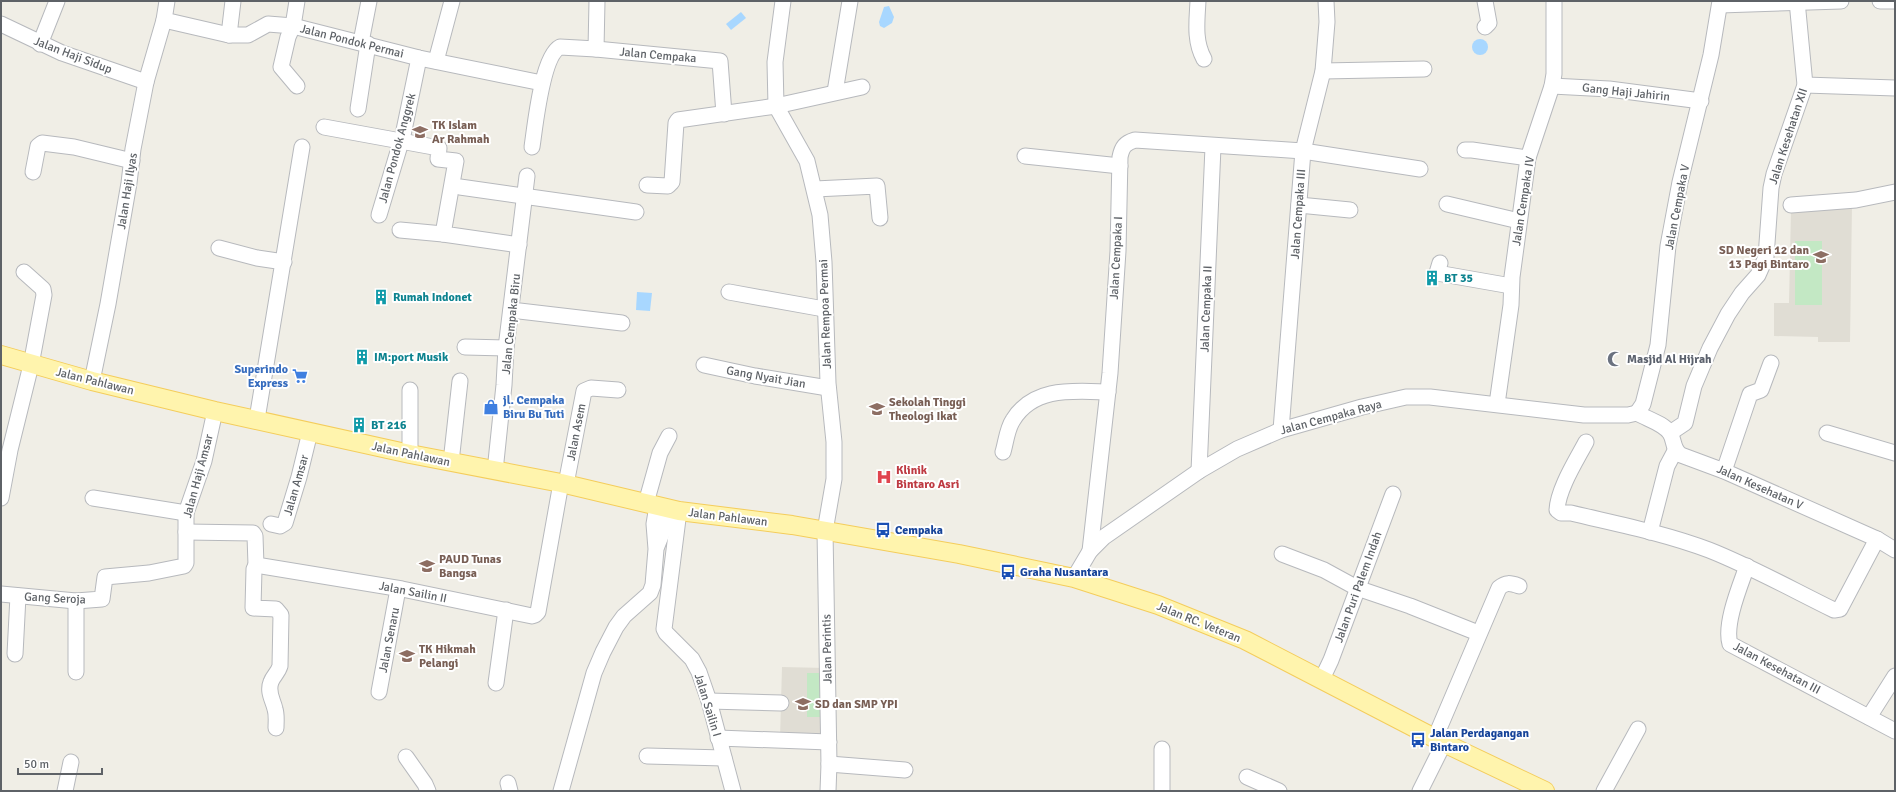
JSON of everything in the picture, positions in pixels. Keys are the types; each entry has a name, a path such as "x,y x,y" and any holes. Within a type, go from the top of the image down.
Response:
{"main road":[{"name":"Jalan Pahlawan","path":"1,355 92,381 215,411 257,419 410,454 563,484 663,507 825,531"},
{"name":"Jalan RC. Veteran","path":"825,531 959,554 1074,578 1158,605 1245,640 1439,740 1545,791"}],"street":[{"path":"40,44 57,1"},
{"name":"Jalan Haji Ilyas","path":"92,381 108,304 146,82 164,20 167,1"},
{"path":"229,35 233,1"},
{"path":"297,1 293,26 288,37 281,67 297,86"},
{"path":"358,109 369,1"},
{"path":"436,62 452,1"},
{"path":"596,49 598,1"},
{"path":"776,106 775,62 783,1"},
{"path":"836,92 850,1"},
{"path":"1198,1 1197,42 1204,59"},
{"name":"Jalan Cempaka III","path":"1281,430 1303,151 1323,71 1327,22 1326,1"},
{"path":"1485,1 1488,23 1485,27"},
{"name":"Jalan Cempaka IV","path":"1498,404 1511,305 1512,281 1519,221 1528,158 1552,86 1554,74 1554,1"},
{"name":"Jalan Kesehatan XII","path":"1670,434 1685,423 1694,386 1710,348 1728,314 1742,293 1758,275 1766,257 1771,188 1774,174 1805,85 1797,1"},
{"path":"1720,3 1841,1"},
{"path":"1880,1 1895,1"},
{"name":"Jalan Cempaka V","path":"1637,413 1643,404 1658,345 1668,246 1680,182 1701,101 1720,3"},
{"name":"Jalan Pondok Permai","path":"164,20 229,35 248,35 268,24 293,26 436,62 542,83"},
{"name":"Jalan Haji Sidup","path":"1,24 40,44 146,82"},
{"name":"Jalan Cempaka","path":"542,83 552,54 558,48 565,47 720,61 724,114"},
{"name":"Jalan Pondok Anggrek","path":"379,215 401,142 419,58"},
{"path":"1323,71 1424,69"},
{"path":"532,147 542,83"},
{"path":"1805,85 1895,88"},
{"name":"Gang Haji Jahirin","path":"1552,86 1609,89 1701,101"},
{"path":"647,185 668,186 672,182 677,121 776,106 862,87"},
{"name":"Jalan Rempoa Permai","path":"776,106 807,161 815,189 820,215 828,388 834,442 834,472 825,531"},
{"path":"324,127 439,148 438,159 456,161 443,234"},
{"name":"Jalan Cempaka I","path":"1090,551 1108,392 1118,251 1120,166 1122,149 1128,142 1135,140 1213,147 1303,151 1420,169"},
{"path":"34,172 38,146 41,143 74,147 132,160"},
{"name":"Jalan Cempaka II","path":"1199,471 1213,147"},
{"path":"257,419 302,148"},
{"path":"1464,150 1528,158"},
{"path":"1025,156 1120,166"},
{"name":"Jalan Cempaka Biru","path":"495,471 504,385 506,348 527,176"},
{"path":"815,189 877,186 880,218"},
{"path":"460,187 524,198 636,212"},
{"path":"1791,204 1856,200 1895,192"},
{"path":"1447,204 1519,221"},
{"path":"1299,205 1350,210"},
{"path":"400,230 443,234 519,245"},
{"path":"219,248 257,258 284,262"},
{"path":"1434,262 1512,281"},
{"path":"1,498 5,448 31,364 44,292 43,289 24,272"},
{"path":"729,292 824,309"},
{"path":"511,310 622,323"},
{"path":"465,347 506,348"},
{"path":"1724,470 1750,394 1761,390 1771,362"},
{"name":"Gang Nyait Jian","path":"704,365 755,376 828,388"},
{"path":"451,462 460,381"},
{"name":"Jalan Asem","path":"563,484 584,391 591,388 618,390"},
{"path":"410,390 410,454"},
{"path":"1003,452 1013,420 1022,408 1035,399 1045,394 1057,392 1108,392"},
{"name":"Jalan Cempaka Raya","path":"1074,578 1090,551 1104,537 1199,471 1237,449 1281,430 1362,407 1406,397 1430,397 1584,415 1628,415 1637,413"},
{"name":"Jalan Haji Amsar","path":"185,565 186,513 204,461 215,411"},
{"path":"1637,413 1657,423 1670,434 1675,451 1666,466 1650,532"},
{"name":"Jalan Amsar","path":"271,524 280,526 285,523 310,432"},
{"path":"1827,433 1895,452"},
{"path":"561,791 594,673 616,627 652,588 656,549 654,524 663,507 660,453 669,436"},
{"path":"1586,442 1557,503 1557,510 1650,532 1708,550 1747,566 1837,611 1877,539"},
{"name":"Jalan Kesehatan V","path":"1675,451 1681,455 1724,470 1877,539 1895,550"},
{"name":"Jalan Sailin II","path":"256,566 398,589 532,616 537,613 563,484"},
{"name":"Jalan Puri Palem Indah","path":"1322,679 1331,660 1393,494"},
{"path":"93,498 186,513"},
{"name":"Jalan Sailin I","path":"663,507 664,629 666,633 692,659 699,672 709,701 733,791"},
{"name":"Jalan Perintis","path":"825,531 829,742 828,791"},
{"path":"186,532 252,533 255,536 256,566 254,569 253,608 276,609 281,615 280,666 277,674 271,680 270,691 270,698 275,709 276,728"},
{"path":"1282,554 1324,570 1357,588 1410,606 1478,634"},
{"name":"Gang Seroja","path":"1,594 76,601 103,599 105,577 149,573 185,565"},
{"name":"Jalan Kesehatan III","path":"1747,566 1733,610 1728,638 1730,644 1895,731"},
{"path":"1420,791 1478,634 1499,588 1503,584 1510,583 1519,586"},
{"name":"Jalan Senaru","path":"379,692 398,589"},
{"path":"15,654 18,596"},
{"path":"76,601 76,672"},
{"path":"496,683 506,610"},
{"path":"1869,717 1895,676"},
{"path":"709,701 781,703"},
{"path":"1604,791 1638,729"},
{"path":"718,738 829,742"},
{"path":"1162,748 1162,791"},
{"path":"647,756 724,758"},
{"path":"406,757 425,784 428,791"},
{"path":"65,791 71,762"},
{"path":"829,764 905,770"},
{"path":"1247,777 1279,791"}],"shaded area":[{"name":"SD Negeri 12 dan 13 Pagi Bintaro","path":"1823,205 1852,205 1850,342 1818,342 1818,337 1774,336 1774,303 1789,303 1791,210 1823,211"},
{"name":"SD dan SMP YPI","path":"782,667 826,668 825,740 780,739"}],"green space":[{"path":"1795,241 1822,241 1822,305 1795,305"},
{"path":"807,673 821,673 821,717 807,717"}],"water":[{"path":"889,6 894,17 892,23 884,28 880,26 879,22 884,7"},
{"path":"741,12 746,18 731,30 726,24"},
{"path":"1477,39 1483,39 1488,44 1486,53 1483,55 1477,55 1472,50 1472,44"},
{"path":"637,292 652,293 650,311 636,310"}],"place":[{"name":"TK Islam Ar Rahmah","path":"420,132"},
{"name":"SD Negeri 12 dan 13 Pagi Bintaro","path":"1821,257"},
{"name":"BT 35","path":"1432,278"},
{"name":"Rumah Indonet","path":"381,297"},
{"name":"IM:port Musik","path":"362,357"},
{"name":"Masjid Al Hijrah","path":"1615,359"},
{"name":"Superindo Express","path":"300,376"},
{"name":"jl. Cempaka Biru Bu Tuti","path":"491,407"},
{"name":"Sekolah Tinggi Theologi Ikat","path":"877,409"},
{"name":"BT 216","path":"359,425"},
{"name":"Klinik Bintaro Asri","path":"884,477"},
{"name":"Cempaka","path":"883,530"},
{"name":"PAUD Tunas Bangsa","path":"427,566"},
{"name":"Graha Nusantara","path":"1008,572"},
{"name":"TK Hikmah Pelangi","path":"407,656"},
{"name":"SD dan SMP YPI","path":"803,704"},
{"name":"Jalan Perdagangan Bintaro","path":"1418,740"}]}
